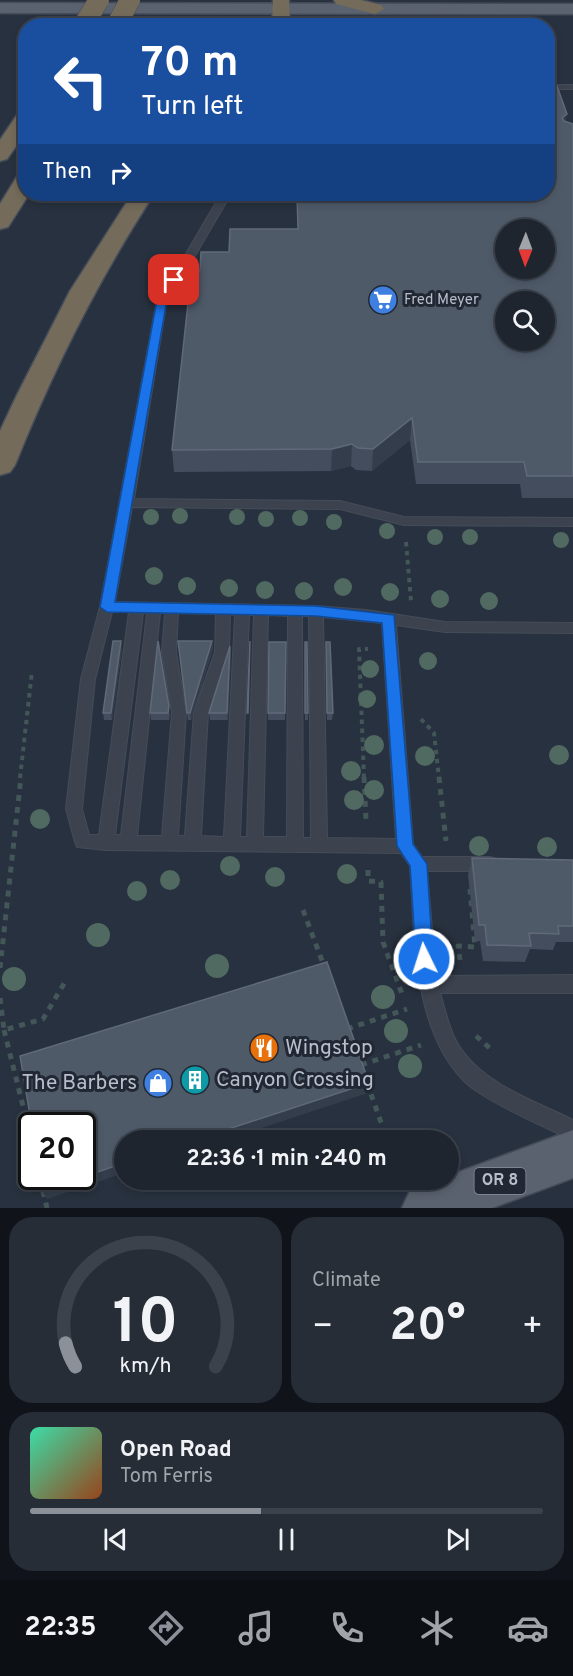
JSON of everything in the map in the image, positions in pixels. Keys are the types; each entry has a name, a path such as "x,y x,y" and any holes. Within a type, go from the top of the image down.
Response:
{"highway":[{"path":"88,18 99,0"},
{"path":"120,18 130,0"},
{"path":"342,0 375,9"},
{"path":"0,155 18,128"},
{"path":"0,222 18,193"},
{"path":"0,465 19,418 93,272 139,201"}],"main road":[{"path":"0,8 281,12 375,9 573,9"},
{"name":"OR 8","path":"427,1208 573,1154"}],"lane":[{"path":"555,87 573,87"},
{"path":"222,201 161,305 107,607 88,680 74,809 83,842 405,846"},
{"path":"127,503 340,505 404,521 573,522"},
{"path":"107,607 316,611 389,618 445,627 573,628"},
{"path":"106,843 136,607"},
{"path":"129,843 154,608"},
{"path":"169,843 179,713 169,652 172,608"},
{"path":"192,844 201,712 222,652 224,609"},
{"path":"231,844 242,609"},
{"path":"255,844 261,610"},
{"path":"295,611 295,845"},
{"path":"316,611 319,846"},
{"path":"389,618 405,846 418,864 428,985 444,1033 454,1055 471,1075 526,1109 573,1130"},
{"path":"418,864 505,864"},
{"path":"428,985 573,984"}],"path":[{"path":"404,521 412,621"},
{"path":"0,968 32,671"},
{"path":"420,707 421,719 434,733 451,887 470,887 475,947 458,946 464,1011 475,1034 494,1052"},
{"path":"303,910 327,975"},
{"path":"4,1030 44,1019 65,982"},
{"path":"0,998 4,1030 24,1112"},
{"path":"347,1029 408,1009"},
{"path":"343,1018 351,1038"},
{"path":"361,1065 422,1045"},
{"path":"357,1056 382,1125"},
{"path":"43,1190 47,1208"}],"building":[{"name":"Fred Meyer","path":"555,86 557,86 567,114 562,118 573,124 573,476 527,476 524,462 418,462 412,418 373,449 358,448 352,444 332,449 172,450 191,276 200,270 201,252 229,252 230,229 298,229 297,201 555,201"},
{"path":"113,641 121,641 111,713 103,713"},
{"path":"158,641 169,706 168,713 150,713"},
{"path":"178,641 212,641 190,713 187,713"},
{"path":"250,641 248,713 247,713"},
{"path":"269,642 286,642 285,713 268,713"},
{"path":"305,642 307,642 308,713 305,713"},
{"path":"326,642 330,642 333,713 327,713"},
{"path":"230,646 227,713 209,713"},
{"path":"472,858 573,860 573,926 558,926 559,934 529,933 531,946 487,945 485,925 479,925"},
{"name":"Canyon Crossing","path":"327,962 369,1083 226,1130 114,1130 114,1166 96,1173 96,1112 29,1112 20,1056"}],"place":[{"name":"Fred Meyer","path":"383,300"},
{"name":"Wingstop","path":"264,1048"},
{"name":"Canyon Crossing","path":"195,1080"},
{"name":"The Barbers","path":"158,1083"}],"route":[{"path":"174,280 161,305 107,607 316,611 389,618 405,846 418,864 424,959"}]}
